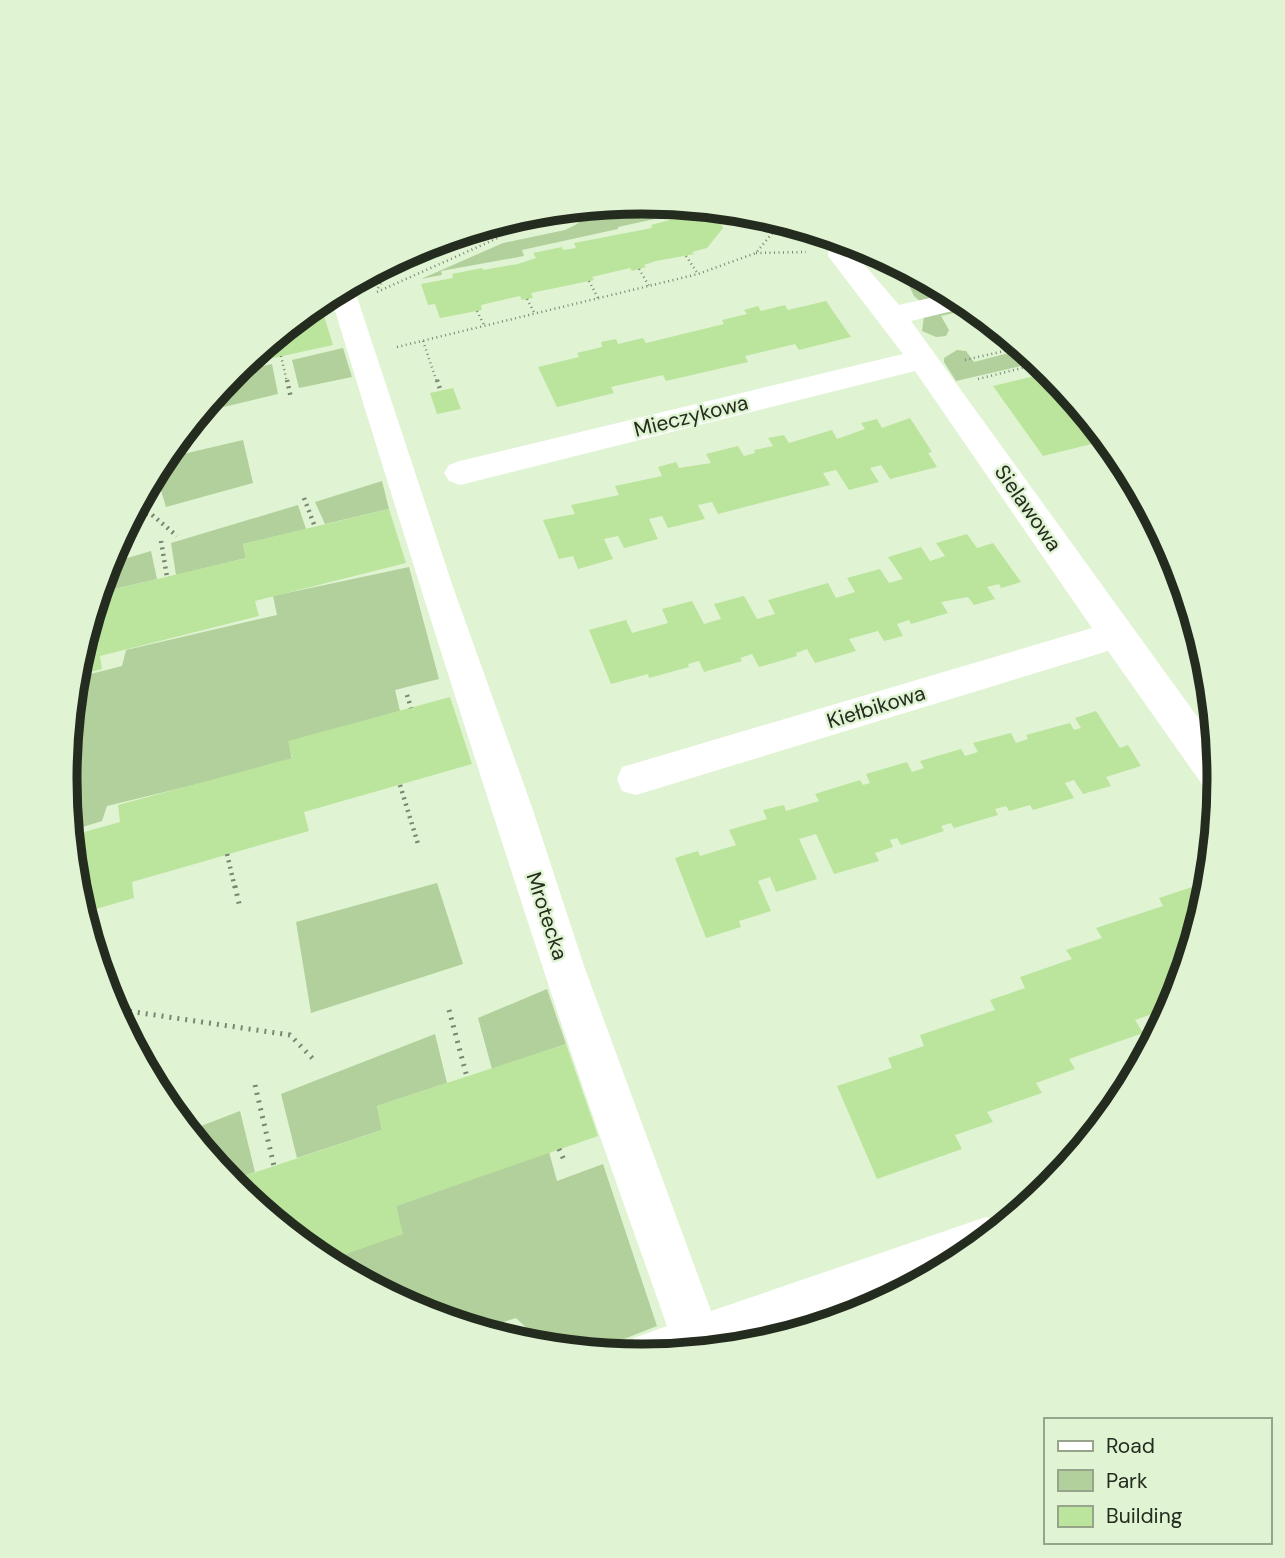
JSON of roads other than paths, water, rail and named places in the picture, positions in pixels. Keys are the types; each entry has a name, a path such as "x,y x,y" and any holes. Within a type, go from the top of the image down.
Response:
{"street":[{"name":"Sielawowa","path":"844,252 922,359 950,375 1116,635 1208,761"},
{"name":"Mrotecka","path":"345,298 439,598 513,810 570,988 697,1340"},
{"path":"892,316 947,303"},
{"name":"Mieczykowa","path":"460,473 922,359"},
{"name":"Kiełbikowa","path":"636,779 1116,635"},
{"path":"691,1342 885,1289 907,1278"}]}
